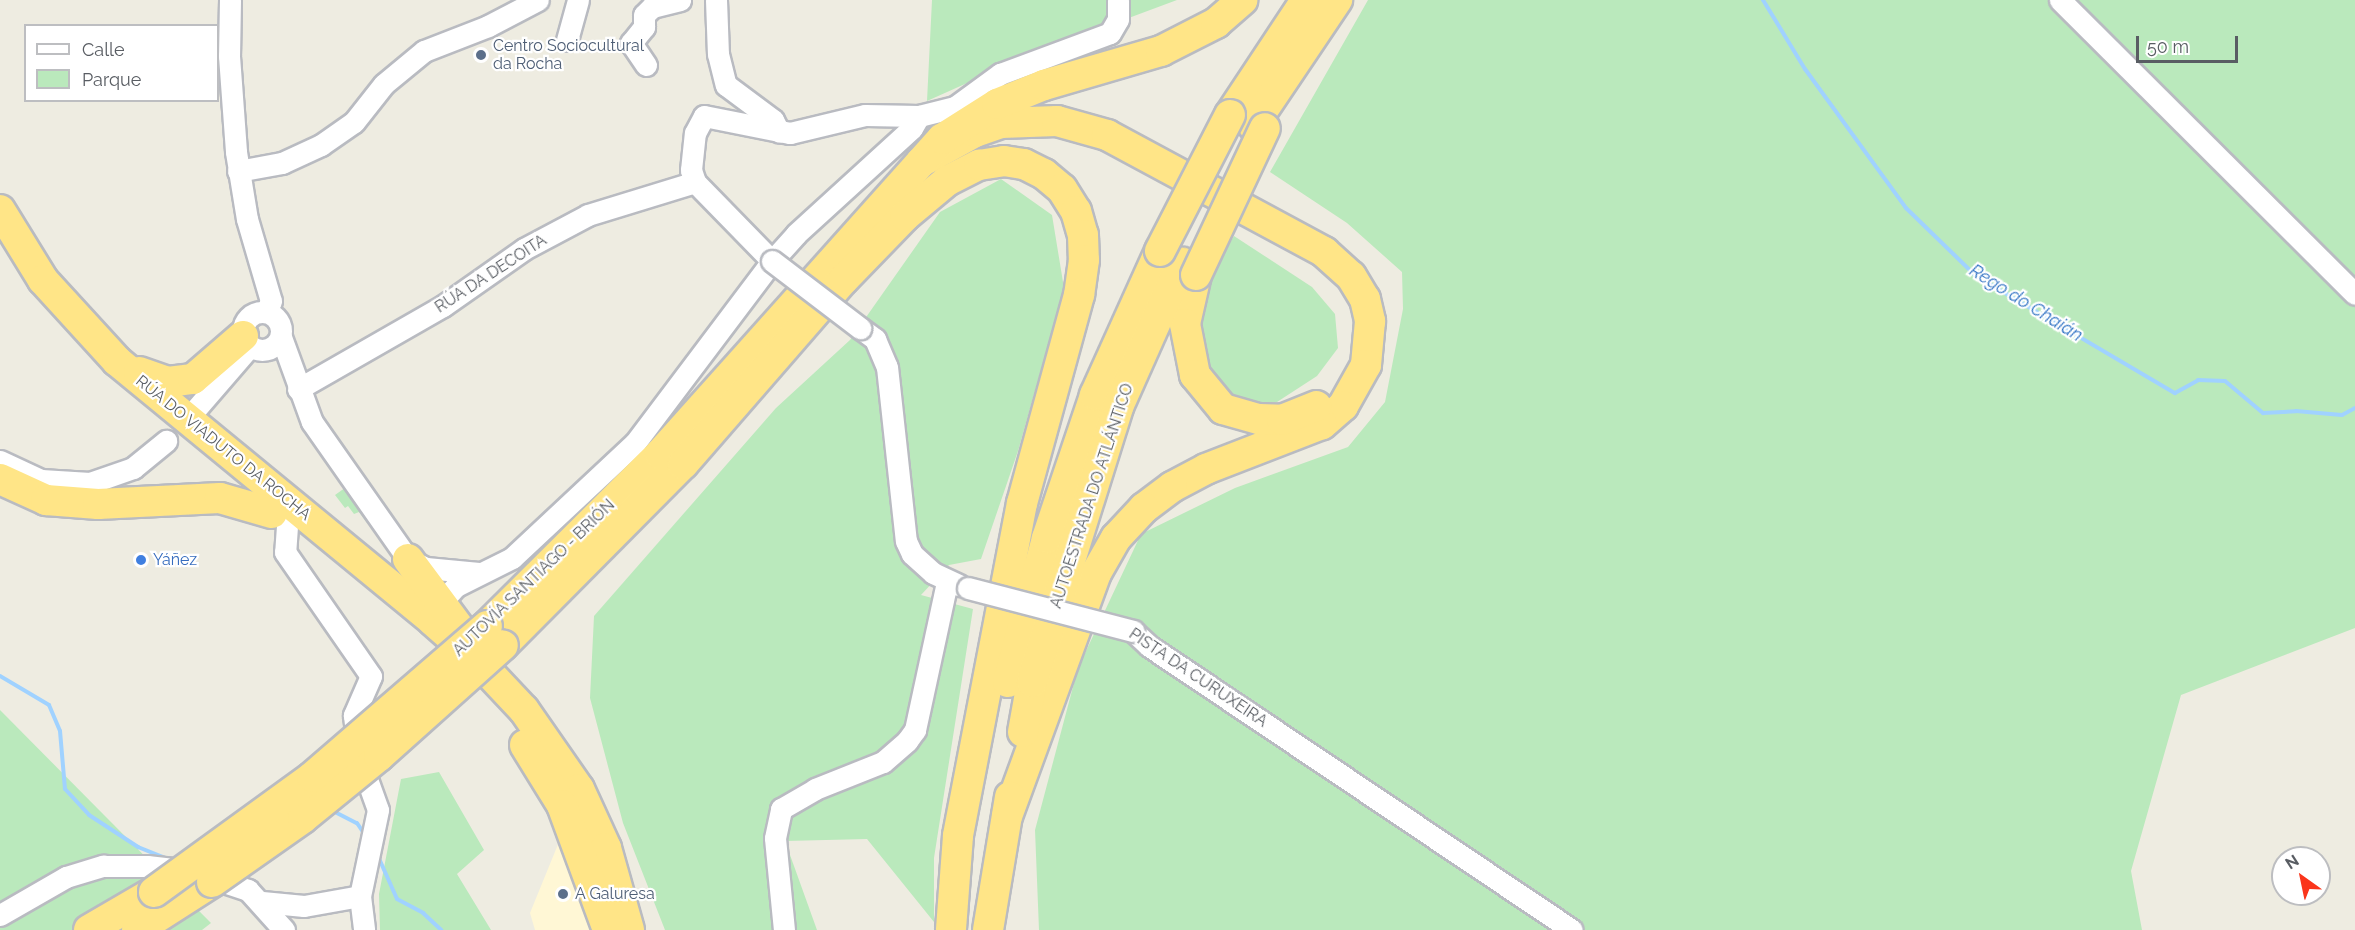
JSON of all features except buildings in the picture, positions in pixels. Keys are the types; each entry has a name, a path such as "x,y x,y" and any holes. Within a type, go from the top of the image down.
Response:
{"highway":[{"name":"AUTOVÍA SANTIAGO - BRIÓN","path":"137,930 186,902 370,763 495,636 942,139 997,104 1044,85 1161,51 1216,23 1242,0"},
{"name":"AUTOESTRADA DO ATLÁNTICO","path":"988,930 1006,816 1032,682 1072,548 1118,407 1179,263 1249,123 1305,0"},
{"name":"AUTOESTRADA DO ATLÁNTICO","path":"1249,123 1338,0"},
{"path":"921,162 975,132 1001,123 1057,121 1107,135 1324,252 1351,276 1365,299 1370,321 1366,365 1344,406 1322,424 1206,469 1172,487 1144,508 1116,537 1096,573 1006,816"},
{"path":"844,279 866,248 925,183 968,149 997,140 1057,135 1100,148 1315,260 1339,285 1354,322 1355,351 1349,373 1336,389 1310,411 1282,420 1259,419 1223,409 1195,375 1185,324 1179,263 1249,123"},
{"path":"844,279 925,199 947,181 979,165 1004,161 1024,164 1044,174 1062,189 1076,211 1083,235 1079,295 1022,503 958,836 951,930"},
{"name":"RÚA DO VIADUTO DA ROCHA","path":"0,210 43,280 117,361 469,665"},
{"name":"RÚA DO VIADUTO DA ROCHA","path":"0,251 37,305 98,370 279,520 469,665"},
{"name":"AUTOESTRADA DO ATLÁNTICO","path":"964,930 1013,656 1047,538 1095,395 1179,263"},
{"name":"AUTOVÍA SANTIAGO - BRIÓN","path":"89,930 154,892 312,777 495,636 683,464 844,279"},
{"path":"117,361 156,380 179,383 207,371 246,341"},
{"path":"0,479 46,500 98,504 220,498 279,520"},
{"path":"408,559 444,607 498,669 504,688 579,789 606,848 629,930"},
{"path":"469,665 504,688"},
{"path":"469,665 562,805 608,930"},
{"path":"158,930 186,902"}],"street":[{"path":"230,0 229,56 238,171 247,219 271,301 267,312"},
{"path":"238,171 282,163 321,145 354,122 384,84 424,51 488,26 538,0"},
{"path":"567,40 578,0"},
{"path":"646,65 631,43 644,27 644,15 652,7 680,0"},
{"path":"716,0 718,54 726,85 772,120 779,132"},
{"path":"704,116 790,133 865,115 919,116 955,107 1000,74 1110,33 1118,19 1118,0"},
{"path":"2060,0 2355,294"},
{"path":"695,182 691,160 695,133 726,85"},
{"path":"444,607 447,596 456,586 512,558 634,443 772,261 796,234 912,128 919,116"},
{"name":"PISTA DA CURUXEIRA","path":"695,182 772,261 874,339 887,367 906,541 916,558 947,582 1133,630 1149,646 1572,930"},
{"name":"RÚA DA DECOITA","path":"298,389 443,306 524,249 588,215 695,182"},
{"path":"195,410 246,341 248,317 267,312 277,318 280,337 312,422 408,559 426,568 486,573"},
{"path":"246,341 269,349 280,337"},
{"path":"0,461 42,480 90,483 133,468 166,441"},
{"path":"279,520 285,552 371,676 370,683 354,715 358,754 378,810 360,896 364,930"},
{"path":"784,930 775,838 781,809 815,789 883,762 907,741 915,730 947,582"},
{"path":"0,915 66,877 118,865 191,871 248,890 262,902 284,930"},
{"path":"262,902 304,906 360,896"},
{"path":"289,930 296,914 304,906"}],"shaded area":[{"name":"A Galuresa","path":"561,837 598,930 535,930 530,913"}],"green space":[{"path":"932,0 1177,0 1032,54 927,101"},
{"path":"1368,0 2355,0 2355,628 2181,695 2131,871 2142,930 1039,930 1035,830 1078,668 1141,534 1235,488 1348,447 1385,402 1403,309 1402,272 1347,223 1270,172"},
{"path":"1001,179 1052,215 1064,288 1018,451 981,559 949,565 921,595 973,609 934,858 934,922 867,839 785,841 817,930 665,930 623,823 590,698 594,616 776,408 850,340 940,212"},
{"path":"1234,236 1312,287 1335,314 1338,348 1317,376 1277,402 1251,403 1225,392 1206,367 1201,327 1208,277"},
{"path":"349,485 374,520 368,524 359,512 354,514 348,506 345,508 335,495"},
{"path":"0,710 211,923 202,930 0,930"},
{"path":"439,772 484,850 457,874 491,930 380,930 379,894 401,779"}],"waterway":[{"name":"Rego do Chaián","path":"1763,0 1805,69 1906,208 1976,276 2175,393 2198,380 2225,381 2263,413 2296,411 2342,415 2355,408"},
{"path":"0,676 49,705 60,731 65,789 89,815 138,847 167,859"},
{"path":"331,810 357,823 365,835"},
{"path":"377,854 397,899 423,913 441,930"}],"place":[{"name":"Centro Sociocultural da Rocha","path":"481,55"},
{"name":"Yáñez","path":"141,560"},
{"name":"A Galuresa","path":"563,894"}]}
